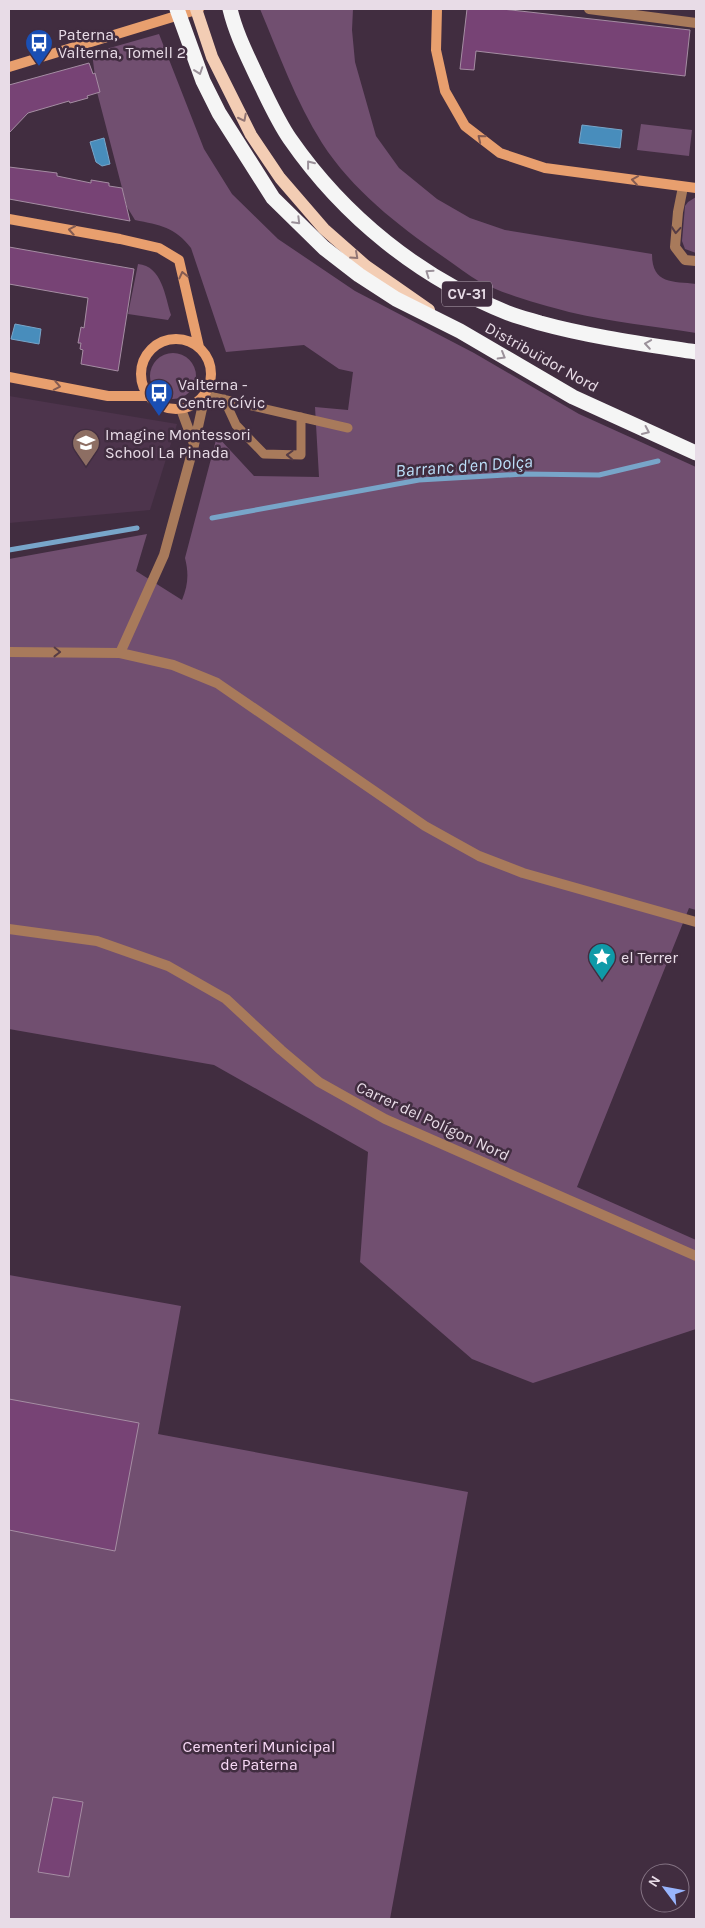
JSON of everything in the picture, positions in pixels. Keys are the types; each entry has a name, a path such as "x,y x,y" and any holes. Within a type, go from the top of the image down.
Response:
{"highway":[{"path":"177,9 203,81 223,120 273,198 324,248 359,275 396,299 460,331"},
{"name":"Distribuïdor Nord","path":"230,9 236,33 276,116 289,138 322,180 358,218 398,252 442,282 509,314 576,333 696,352"},
{"name":"Distribuïdor Nord","path":"460,331 573,397 696,453"}],"main road":[{"name":"Distribuïdor Nord","path":"197,9 212,57 251,135 280,178 324,229 366,266 460,331"}],"street":[{"path":"9,66 197,9"},
{"path":"437,9 436,50 445,91 465,126 500,153 545,168 696,188"},
{"path":"588,9 696,23"},
{"path":"683,187 678,212 675,247 685,260 696,261"},
{"path":"9,219 151,246 159,248 179,260 199,347"},
{"path":"178,339 189,341 199,347 211,364 210,386 205,395 198,402 182,409 163,407 149,396 143,386 141,375 143,364 148,354 166,340 178,339"},
{"path":"9,377 108,396 149,396"},
{"path":"120,653 164,555 194,445 205,395"},
{"path":"182,409 194,445"},
{"path":"9,652 120,653 173,665 217,682 425,826 479,856 523,873 696,922"},
{"name":"Carrer del Polígon Nord","path":"9,929 97,942 168,966 226,999 319,1082 386,1119 696,1256"}],"lane":[{"path":"205,395 348,428"},
{"path":"224,400 236,425 264,454 300,455 301,417"}],"shaded area":[{"name":"Imagine Montessori School La Pinada","path":"9,396 177,424 150,510 9,523"}],"green space":[{"path":"260,9 353,9 352,30 355,62 376,136 399,168 437,199 470,218 505,230 652,254 656,271 665,280 696,284 696,333 569,312 512,295 480,282 411,233 362,192 322,143 296,94"},
{"path":"159,34 204,149 232,194 278,239 355,291 474,353 579,414 696,467 696,910 689,908 577,1187 696,1240 696,1329 533,1383 472,1359 360,1262 368,1152 214,1065 9,1029 9,559 147,534 136,571 182,600 187,579 185,558 217,436 254,476 319,477 315,407 348,410 353,372 339,369 304,345 226,352 191,248 173,231 135,220 127,207 97,92 92,53"},
{"path":"641,124 692,130 689,156 637,150"},
{"path":"696,197 696,253 685,249 682,241 685,206"},
{"path":"138,264 152,270 161,283 171,315 168,320 128,314"},
{"path":"168,353 178,353 192,363 196,376 192,389 186,395 178,399 168,399 154,389 150,381 150,371 160,357"},
{"name":"Cementeri Municipal de Paterna","path":"9,1275 181,1306 158,1434 468,1492 390,1919 9,1919"}],"water":[{"path":"582,125 622,130 620,148 579,143"},
{"path":"104,138 110,164 102,166 96,162 90,142"},
{"path":"15,324 41,329 39,344 11,339"}],"building":[{"path":"467,9 502,9 690,30 685,76 476,51 474,70 460,69"},
{"path":"89,63 93,74 95,73 100,92 87,96 88,98 70,103 69,101 28,113 9,133 9,85"},
{"path":"9,167 57,173 57,176 91,183 91,180 109,183 109,186 122,188 130,221 9,199"},
{"path":"9,247 134,269 118,371 81,364 83,350 80,349 81,343 78,343 81,327 84,328 88,298 9,284"},
{"path":"9,1399 139,1423 115,1551 9,1530"},
{"path":"53,1797 83,1802 69,1877 38,1872"}],"waterway":[{"name":"Barranc d'en Dolça","path":"212,518 419,480 524,474 599,475 658,461"},
{"name":"Barranc d'en Dolça","path":"9,550 137,528"}],"place":[{"name":"Paterna, Valterna, Tomell 2","path":"39,67"},
{"name":"Valterna - Centre Cívic","path":"159,417"},
{"name":"Imagine Montessori School La Pinada","path":"86,467"},
{"name":"el Terrer","path":"602,981"}]}
